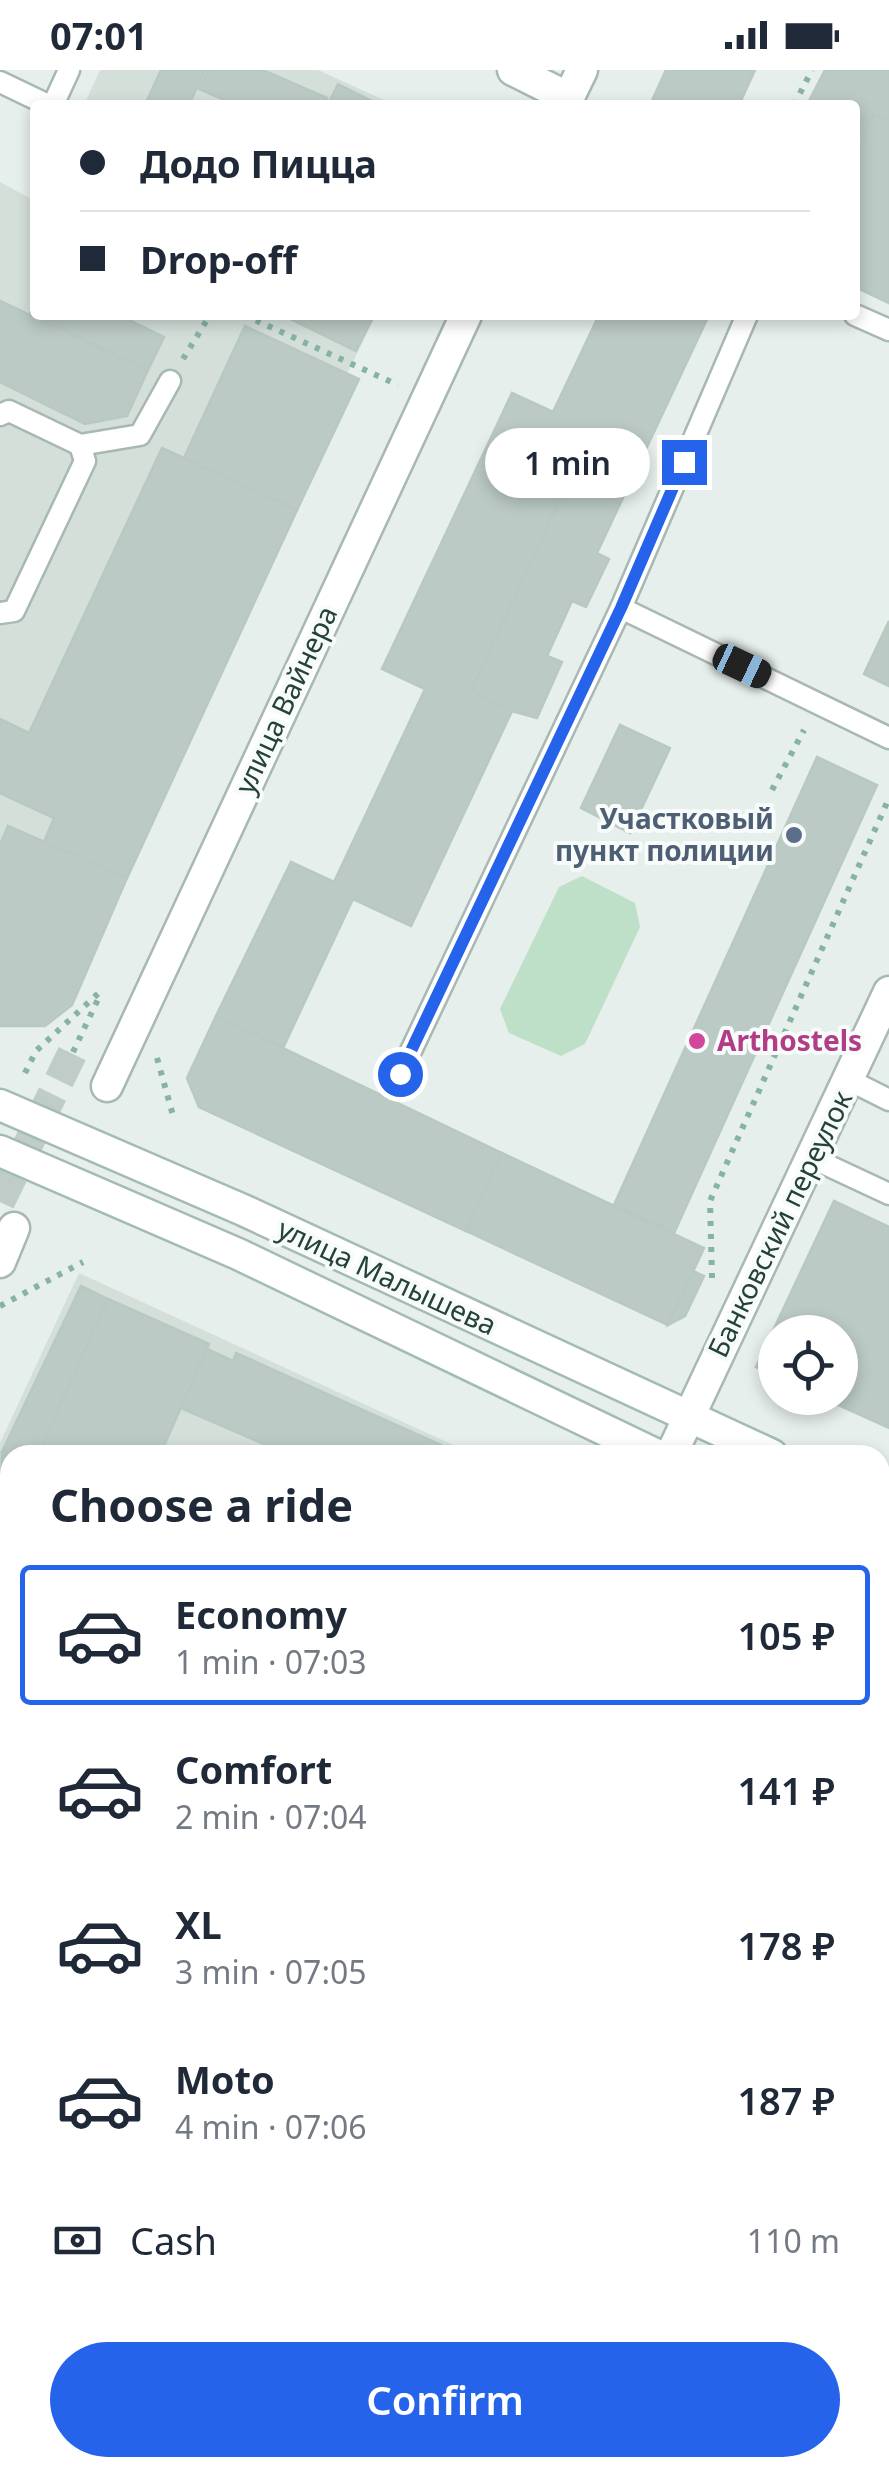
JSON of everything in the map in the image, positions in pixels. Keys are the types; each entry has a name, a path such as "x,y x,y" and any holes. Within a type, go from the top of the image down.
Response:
{"main road":[{"path":"513,70 572,91"},
{"name":"улица Вайнера","path":"107,1086 464,320"},
{"name":"Банковский переулок","path":"675,1445 889,992"},
{"name":"улица Малышева","path":"0,1105 243,1210 750,1445"},
{"name":"улица Малышева","path":"0,1151 238,1254 636,1445"},
{"path":"0,1262 14,1228"}],"lane":[{"path":"53,100 69,70"},
{"path":"0,82 39,100"},
{"path":"860,317 889,330"},
{"path":"400,1074 621,608 745,320"},
{"path":"0,414 9,411 80,446 140,435 170,382"},
{"path":"0,613 14,611 84,461 80,446"},
{"path":"621,608 889,738"},
{"path":"849,1080 889,1100"},
{"path":"812,1158 889,1194"}],"path":[{"path":"797,100 812,70"},
{"path":"170,382 207,320"},
{"path":"255,320 426,398"},
{"path":"772,790 818,704"},
{"path":"707,1291 715,1273 710,1200 889,798"},
{"path":"25,1073 36,1052 103,989 72,1052"},
{"path":"0,1306 83,1262"}],"shaded area":[{"path":"100,70 318,70 384,100 86,100"},
{"path":"0,182 30,198 30,320 374,320 39,996 0,971"},
{"path":"79,1273 453,1445 0,1445"}],"green space":[{"path":"582,876 635,903 640,927 585,1044 561,1056 509,1033 500,1009 559,887"}],"building":[{"path":"161,70 205,70 191,100 147,100"},
{"path":"208,70 263,70 327,98 224,100 199,89"},
{"path":"666,70 755,70 741,100 652,100"},
{"path":"825,70 889,70 889,122 874,115 862,140 860,100 810,100"},
{"path":"338,84 370,100 330,100"},
{"path":"874,115 889,122 889,303 860,289 860,145"},
{"path":"0,301 30,315 30,320 41,320 148,370 127,416 85,424 0,382"},
{"path":"43,320 129,320 164,337 148,370"},
{"path":"292,320 372,320 356,351"},
{"path":"597,320 707,320 637,468 586,444 471,691 512,711 411,926 353,899 283,1048 216,1016 291,862 334,882 425,689 382,669 512,393 553,412"},
{"path":"245,326 359,379 297,510 184,458"},
{"path":"586,444 637,468 597,553 609,559 586,607 572,601 547,656 562,662 537,718 471,691"},
{"path":"162,448 297,510 127,878 44,842 54,818 0,793 0,719 29,733"},
{"path":"889,621 889,686 864,674"},
{"path":"620,725 670,748 630,833 581,808"},
{"path":"817,757 877,785 674,1233 614,1205"},
{"path":"8,826 127,878 72,1005 45,1026 0,1026 0,845"},
{"path":"216,1016 502,1153 466,1231 199,1107 187,1078"},
{"path":"502,1153 704,1248 668,1325 466,1231"},
{"path":"834,1201 889,1227 889,1428 858,1414 858,1315 780,1315"},
{"path":"693,1271 704,1276 685,1316 668,1325"},
{"path":"81,1286 108,1299 42,1445 5,1445"},
{"path":"108,1299 209,1344 164,1445 42,1445"},
{"path":"207,1349 233,1361 236,1353 441,1445 266,1445 181,1408"}],"tunnel":[{"path":"0,1202 73,1052"}],"place":[{"name":"Участковый пункт полиции","path":"794,835"},
{"name":"Arthostels","path":"697,1041"}],"route":[{"path":"400,1074 621,608 684,462"}]}
